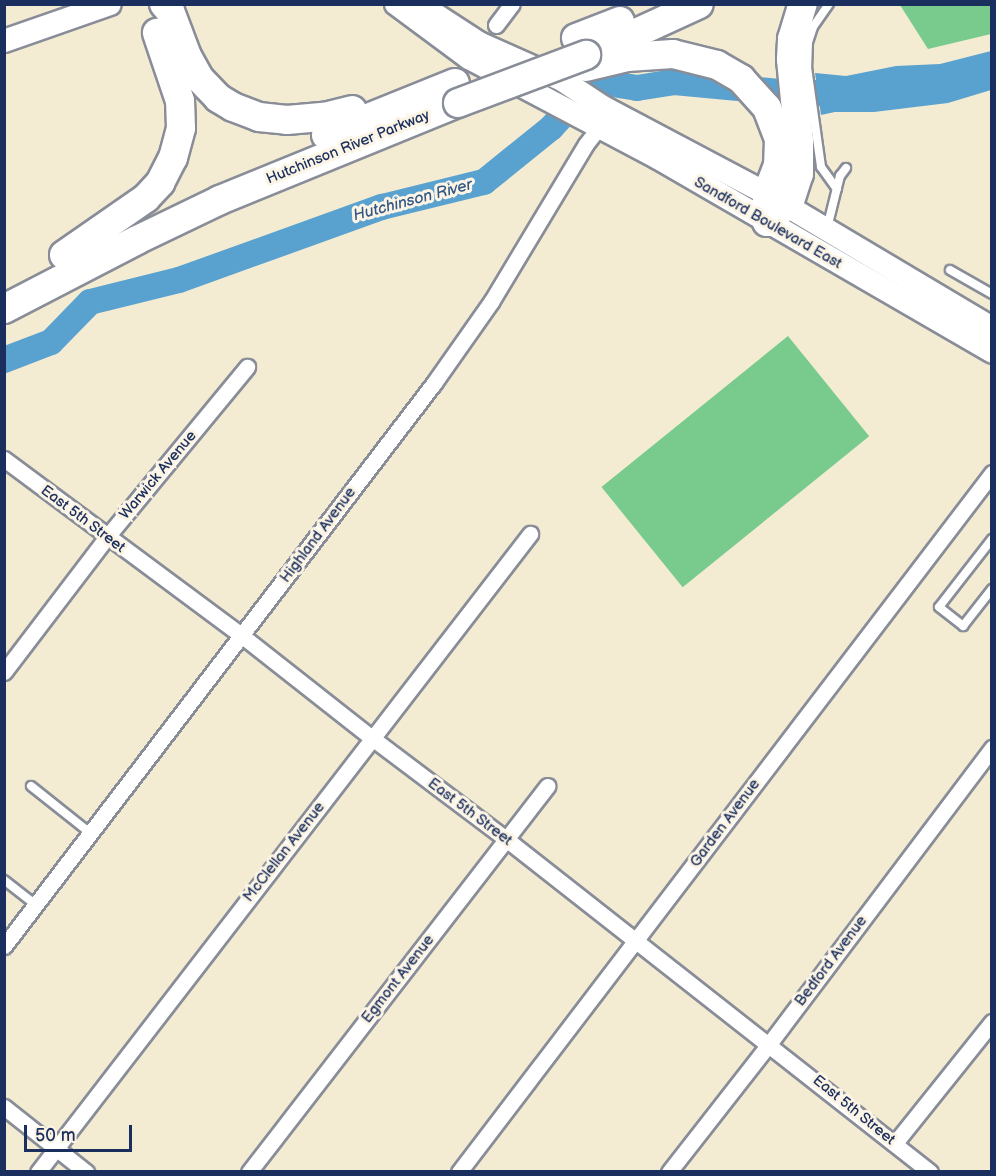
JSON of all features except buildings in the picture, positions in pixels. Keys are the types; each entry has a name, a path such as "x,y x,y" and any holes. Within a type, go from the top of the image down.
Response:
{"highway":[{"path":"64,255 150,194 164,177 176,152 181,129 180,101 152,19 152,4"},
{"path":"164,4 170,11 187,56 199,78 218,98 241,111 267,118 299,119 425,95"},
{"name":"Hutchinson River Parkway","path":"578,60 657,4"},
{"name":"Hutchinson River Parkway","path":"4,309 208,206 457,93 578,60 699,4"},
{"path":"774,208 798,180 799,68 792,39 803,4"},
{"path":"578,60 660,53 694,57 717,65 741,79 757,95 772,119 798,140"},
{"name":"Hutchinson River Parkway","path":"4,288 64,255 258,164 425,95 457,93"}],"street":[{"path":"4,41 110,4"},
{"name":"Sandford Boulevard East","path":"396,4 469,58 544,96 601,116 774,208 827,230 931,287 992,328"},
{"name":"Sandford Boulevard East","path":"420,4 479,43 578,60 601,116"},
{"path":"496,25 512,4"},
{"name":"Highland Avenue","path":"4,946 434,382 491,303 601,116"},
{"name":"Sandford Boulevard East","path":"774,208 817,251 992,352"},
{"name":"Warwick Avenue","path":"4,672 106,537 247,367"},
{"name":"East 5th Street","path":"4,459 106,537 241,635 506,839 930,1172"},
{"name":"Garden Avenue","path":"459,1172 992,473"},
{"name":"McClellan Avenue","path":"38,1172 530,534"},
{"name":"Bedford Avenue","path":"669,1172 769,1044 992,748"},
{"name":"Egmont Avenue","path":"249,1172 547,786"},
{"path":"895,1143 992,1022"},
{"path":"4,1107 86,1172"}],"lane":[{"path":"799,68 813,27 829,4"},
{"path":"798,140 837,189"},
{"path":"817,251 833,214 837,189 846,168"},
{"path":"950,270 992,294"},
{"path":"992,538 939,607 963,626 992,589"},
{"path":"31,786 90,833"},
{"path":"4,880 36,905"}],"green space":[{"path":"900,5 991,5 991,34 928,49"},
{"path":"788,336 869,436 683,587 601,487"}],"water":[{"path":"991,51 991,90 948,103 874,112 835,112 821,115 815,73 846,76 896,66 940,64"}],"waterway":[{"name":"Hutchinson River","path":"4,360 51,342 90,302 179,280 382,207 484,182 551,128 594,81 637,88 674,82 780,92 851,94"}]}
